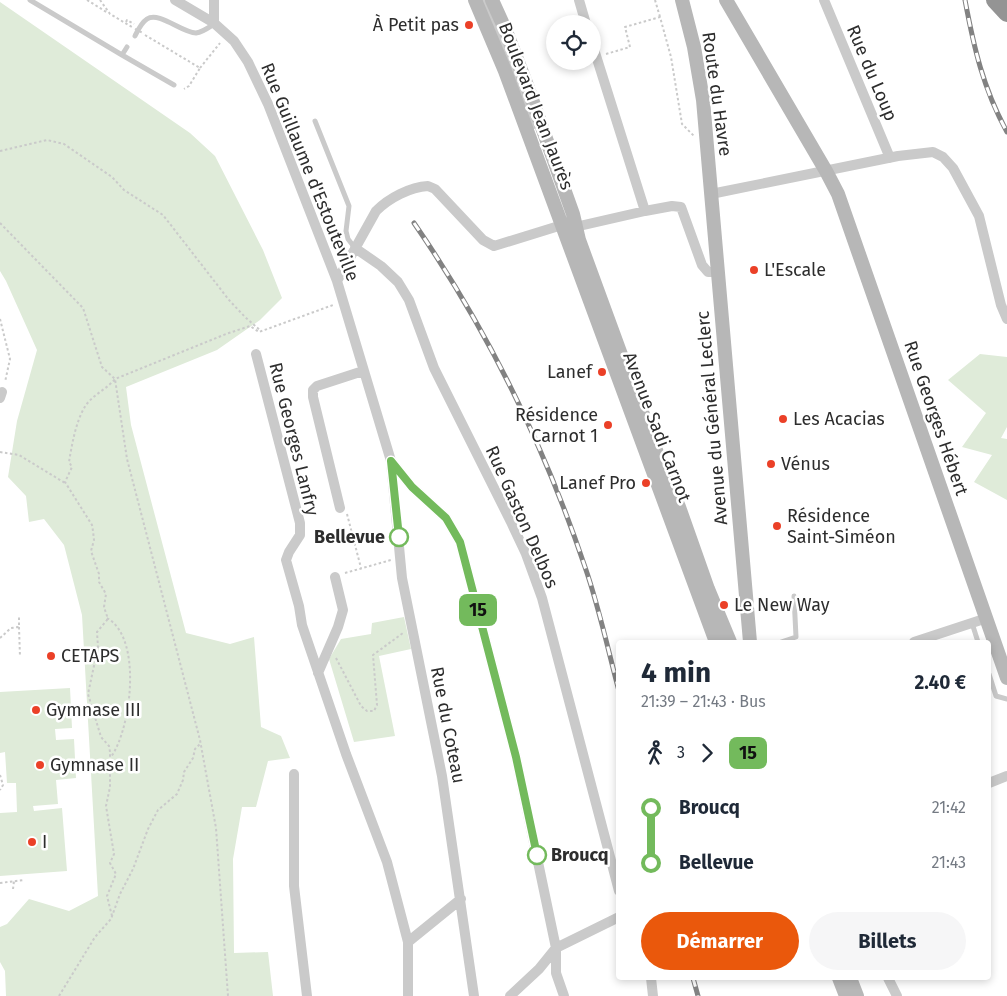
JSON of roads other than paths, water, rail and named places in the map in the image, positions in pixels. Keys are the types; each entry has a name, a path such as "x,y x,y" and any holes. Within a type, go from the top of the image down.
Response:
{"highway":[{"path":"995,0 1007,13"}],"main road":[{"name":"Boulevard Jean Jaurès","path":"475,0 567,221 573,214 528,88 492,0"},
{"name":"Route du Havre","path":"682,0 694,47 703,100 711,194"},
{"name":"Rue Georges Hébert","path":"726,0 826,171 841,204 1007,678"},
{"name":"Avenue du Général Leclerc","path":"711,194 749,640"},
{"name":"Avenue Sadi Carnot","path":"567,221 715,640"},
{"name":"Avenue Sadi Carnot","path":"567,221 729,640"},
{"path":"840,980 846,996"},
{"path":"851,980 857,996"}],"street":[{"name":"Rue Guillaume d'Estouteville","path":"175,0 214,24 234,41 248,62 268,104 337,281 391,461"},
{"path":"214,0 214,24"},
{"path":"579,0 583,15"},
{"name":"Rue du Loup","path":"824,0 890,158"},
{"path":"601,70 645,211"},
{"path":"711,194 890,158 933,152 943,157 954,168 979,216 1001,305 1007,319"},
{"path":"337,281 376,211 384,203 405,192 423,186 435,189 483,240 494,246 567,221 672,206 680,207 702,265 708,272 718,272"},
{"name":"Rue Gaston Delbos","path":"355,248 381,266 398,282 409,300 434,368 526,554 542,598 616,880"},
{"name":"Rue Georges Lanfry","path":"256,354 300,523 300,535 286,560 302,625 318,673 387,862 408,942 408,996"},
{"path":"343,509 313,397 313,390 316,386 363,371"},
{"path":"391,461 412,487 446,518 460,542 516,757 556,948 556,973 564,996"},
{"name":"Rue du Coteau","path":"391,461 402,578 442,776 474,996"},
{"path":"394,493 403,488 412,487"},
{"path":"318,673 338,627 343,610 335,577"},
{"path":"920,640 987,618"},
{"path":"294,774 294,886 307,996"},
{"path":"991,782 1007,776"},
{"path":"408,942 461,899"},
{"path":"510,996 539,969 556,948 616,919"},
{"path":"651,980 653,996"},
{"path":"889,980 897,996"}],"lane":[{"path":"30,0 122,56 174,84"},
{"path":"483,0 500,38 535,132"},
{"path":"135,36 148,18 156,18 196,33 214,24"},
{"path":"122,56 127,47"},
{"path":"315,120 349,206 346,231 348,239 355,248"},
{"path":"544,158 648,444 723,640"},
{"path":"787,640 796,637 794,596"},
{"path":"972,623 977,640"},
{"path":"991,680 996,696 1007,699"},
{"path":"845,980 851,996"}],"railway":[{"path":"965,0 980,68 1007,132"},
{"path":"414,223 466,304 512,389 532,432 569,522 585,567 616,679"},
{"path":"694,980 698,996"}],"place":[{"name":"À Petit pas","path":"469,25"},
{"name":"L'Escale","path":"754,270"},
{"name":"Lanef","path":"602,372"},
{"name":"Les Acacias","path":"783,419"},
{"name":"Résidence Carnot 1","path":"608,425"},
{"name":"Vénus","path":"771,464"},
{"name":"Lanef Pro","path":"646,483"},
{"name":"Résidence Saint-Siméon","path":"777,526"},
{"name":"Bellevue","path":"399,537"},
{"name":"Le New Way","path":"724,605"},
{"name":"CETAPS","path":"51,656"},
{"name":"Gymnase III","path":"36,710"},
{"name":"Gymnase II","path":"40,765"},
{"name":"I","path":"32,842"},
{"name":"Broucq","path":"537,855"}]}
